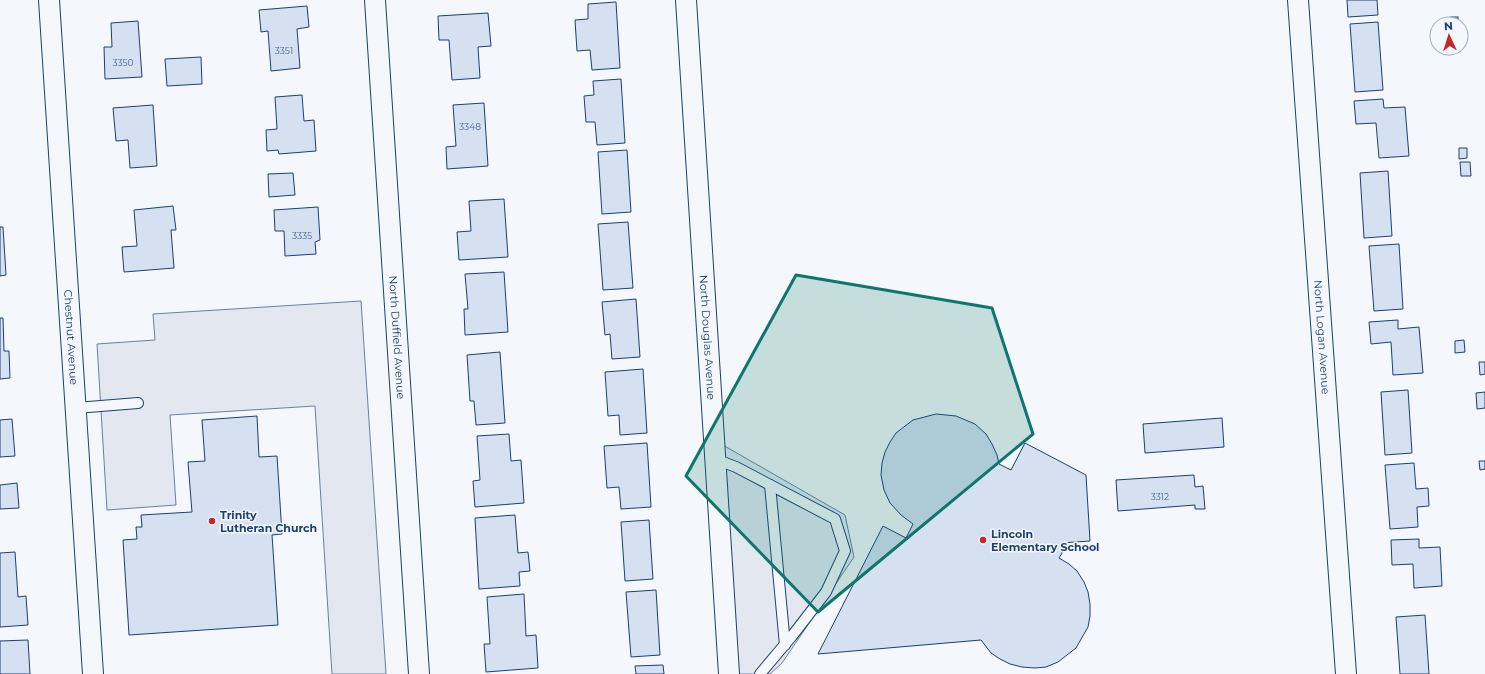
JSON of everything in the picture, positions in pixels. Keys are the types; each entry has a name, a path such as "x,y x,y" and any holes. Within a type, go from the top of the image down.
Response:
{"street":[{"name":"Chestnut Avenue","path":"49,0 93,674"},
{"name":"North Duffield Avenue","path":"375,0 419,674"},
{"name":"North Douglas Avenue","path":"686,0 729,674"},
{"name":"North Logan Avenue","path":"1298,0 1346,674"}],"lane":[{"path":"76,408 138,403"},
{"path":"715,458 736,467 835,519 845,551 826,592 785,645 760,674"},
{"path":"770,485 785,645"}],"highlighted area":[{"path":"796,275 992,308 1033,434 818,612 686,476"}],"shaded area":[{"path":"361,301 386,674 332,674 315,406 170,415 176,505 107,510 97,344 155,340 153,314"},
{"path":"714,440 845,515 854,557 782,663 770,674 729,674"}],"building":[{"path":"1347,0 1377,0 1378,15 1348,17"},
{"path":"616,2 620,68 592,70 590,50 577,51 575,20 588,19 588,4"},
{"path":"307,6 309,27 297,29 300,68 271,71 268,31 261,32 259,10"},
{"path":"488,13 491,46 478,47 480,78 452,80 449,40 439,40 438,16"},
{"path":"138,21 142,77 105,79 104,47 112,47 111,23"},
{"path":"1378,22 1383,90 1355,92 1350,24"},
{"path":"201,57 202,84 167,86 165,59"},
{"path":"621,79 625,143 597,145 595,122 586,122 584,96 594,95 593,81"},
{"path":"302,95 304,121 314,120 316,151 279,154 278,150 267,151 266,130 277,129 275,97"},
{"path":"1383,99 1384,108 1405,107 1409,156 1379,158 1376,123 1356,124 1354,101"},
{"path":"484,103 488,166 447,169 446,147 456,146 453,105"},
{"path":"153,105 157,166 130,168 128,140 116,141 113,108"},
{"path":"1459,148 1467,148 1467,158 1459,159"},
{"path":"627,150 631,212 602,214 598,152"},
{"path":"1460,162 1470,162 1471,176 1461,176"},
{"path":"1388,171 1392,236 1364,238 1360,173"},
{"path":"293,173 295,195 269,197 268,174"},
{"path":"504,199 508,257 459,260 457,232 471,231 469,201"},
{"path":"173,206 176,230 171,230 174,268 124,272 122,247 137,246 134,210"},
{"path":"318,207 320,240 315,242 316,254 285,256 284,231 275,231 274,210"},
{"path":"628,222 633,288 603,290 598,224"},
{"path":"0,227 3,227 6,275 0,276"},
{"path":"1399,244 1403,309 1374,311 1369,246"},
{"path":"504,272 508,332 465,335 464,309 468,309 465,274"},
{"path":"636,299 640,357 612,359 610,334 605,335 602,302"},
{"path":"0,318 3,318 4,351 9,351 10,378 0,379"},
{"path":"1398,320 1398,329 1419,327 1423,373 1393,375 1391,342 1371,344 1369,322"},
{"path":"1464,340 1465,352 1455,353 1455,341"},
{"path":"500,352 505,423 476,425 474,401 470,401 467,355"},
{"path":"1479,362 1485,362 1485,374 1480,375"},
{"path":"643,369 647,433 620,435 619,415 608,416 605,372"},
{"path":"1408,390 1412,453 1385,455 1381,392"},
{"path":"1485,392 1485,408 1477,409 1476,393"},
{"name":"Lincoln Elementary School","path":"936,414 956,416 975,424 986,434 992,444 999,464 1011,470 1025,443 1086,475 1090,541 1061,543 1062,553 1059,558 1077,571 1084,582 1088,592 1090,616 1088,627 1076,648 1058,662 1046,667 1035,668 1010,664 991,653 981,640 818,654 883,526 906,538 913,524 901,515 890,503 884,490 881,475 885,452 896,433 913,420"},
{"name":"Trinity Lutheran Church","path":"257,416 259,457 277,456 282,534 272,535 278,625 129,635 123,540 137,539 136,527 142,527 141,515 192,512 188,462 205,461 202,420"},
{"path":"1222,418 1224,447 1145,453 1143,424"},
{"path":"12,419 15,456 0,457 0,420"},
{"path":"509,434 511,461 521,460 524,503 475,507 473,481 480,480 477,436"},
{"path":"647,443 651,507 621,509 619,487 607,488 604,446"},
{"path":"1479,461 1485,461 1485,469 1480,470"},
{"path":"1414,463 1416,489 1428,488 1429,506 1417,507 1418,527 1390,529 1385,465"},
{"path":"1194,475 1195,487 1203,486 1205,509 1195,509 1195,505 1118,511 1116,480"},
{"path":"17,483 19,508 0,509 0,485"},
{"path":"515,515 518,553 528,552 530,571 519,572 520,586 479,589 475,518"},
{"path":"649,520 653,579 625,581 621,522"},
{"path":"1419,539 1419,548 1440,547 1442,586 1414,588 1413,564 1392,565 1391,540"},
{"path":"15,552 18,597 26,596 28,625 0,627 0,553"},
{"path":"656,590 660,655 631,657 626,592"},
{"path":"524,594 526,636 536,635 538,668 486,672 484,644 490,644 487,597"},
{"path":"1425,615 1429,674 1400,674 1396,617"},
{"path":"28,640 30,674 0,674 0,641"},
{"path":"663,665 664,674 636,674 635,666"}],"place":[{"name":"Trinity Lutheran Church","path":"212,521"},
{"name":"Lincoln Elementary School","path":"983,540"}]}
